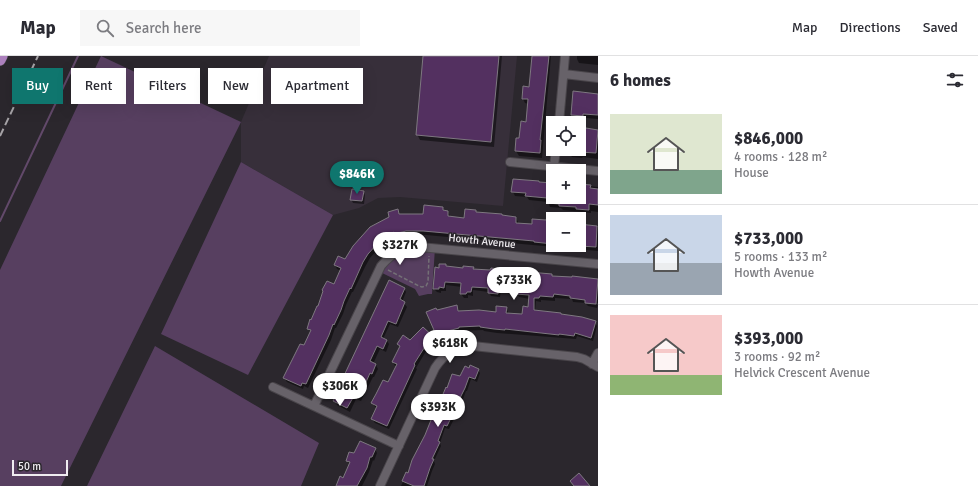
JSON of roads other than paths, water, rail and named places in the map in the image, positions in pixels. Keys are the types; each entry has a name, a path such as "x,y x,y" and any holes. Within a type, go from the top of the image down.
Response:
{"main road":[{"path":"0,60 2,56"}],"street":[{"path":"559,116 565,56"},
{"path":"564,74 598,78"},
{"path":"510,162 546,165"},
{"path":"586,170 598,171"},
{"name":"Howth Avenue","path":"314,406 381,266 390,256 402,249 420,246 598,264"},
{"path":"380,486 435,368 441,360 456,349 474,346 570,356 577,357 595,365 598,353"},
{"path":"273,387 399,446"}],"waterway":[{"path":"0,221 78,56"}],"railway":[{"path":"0,136 38,56"}]}
